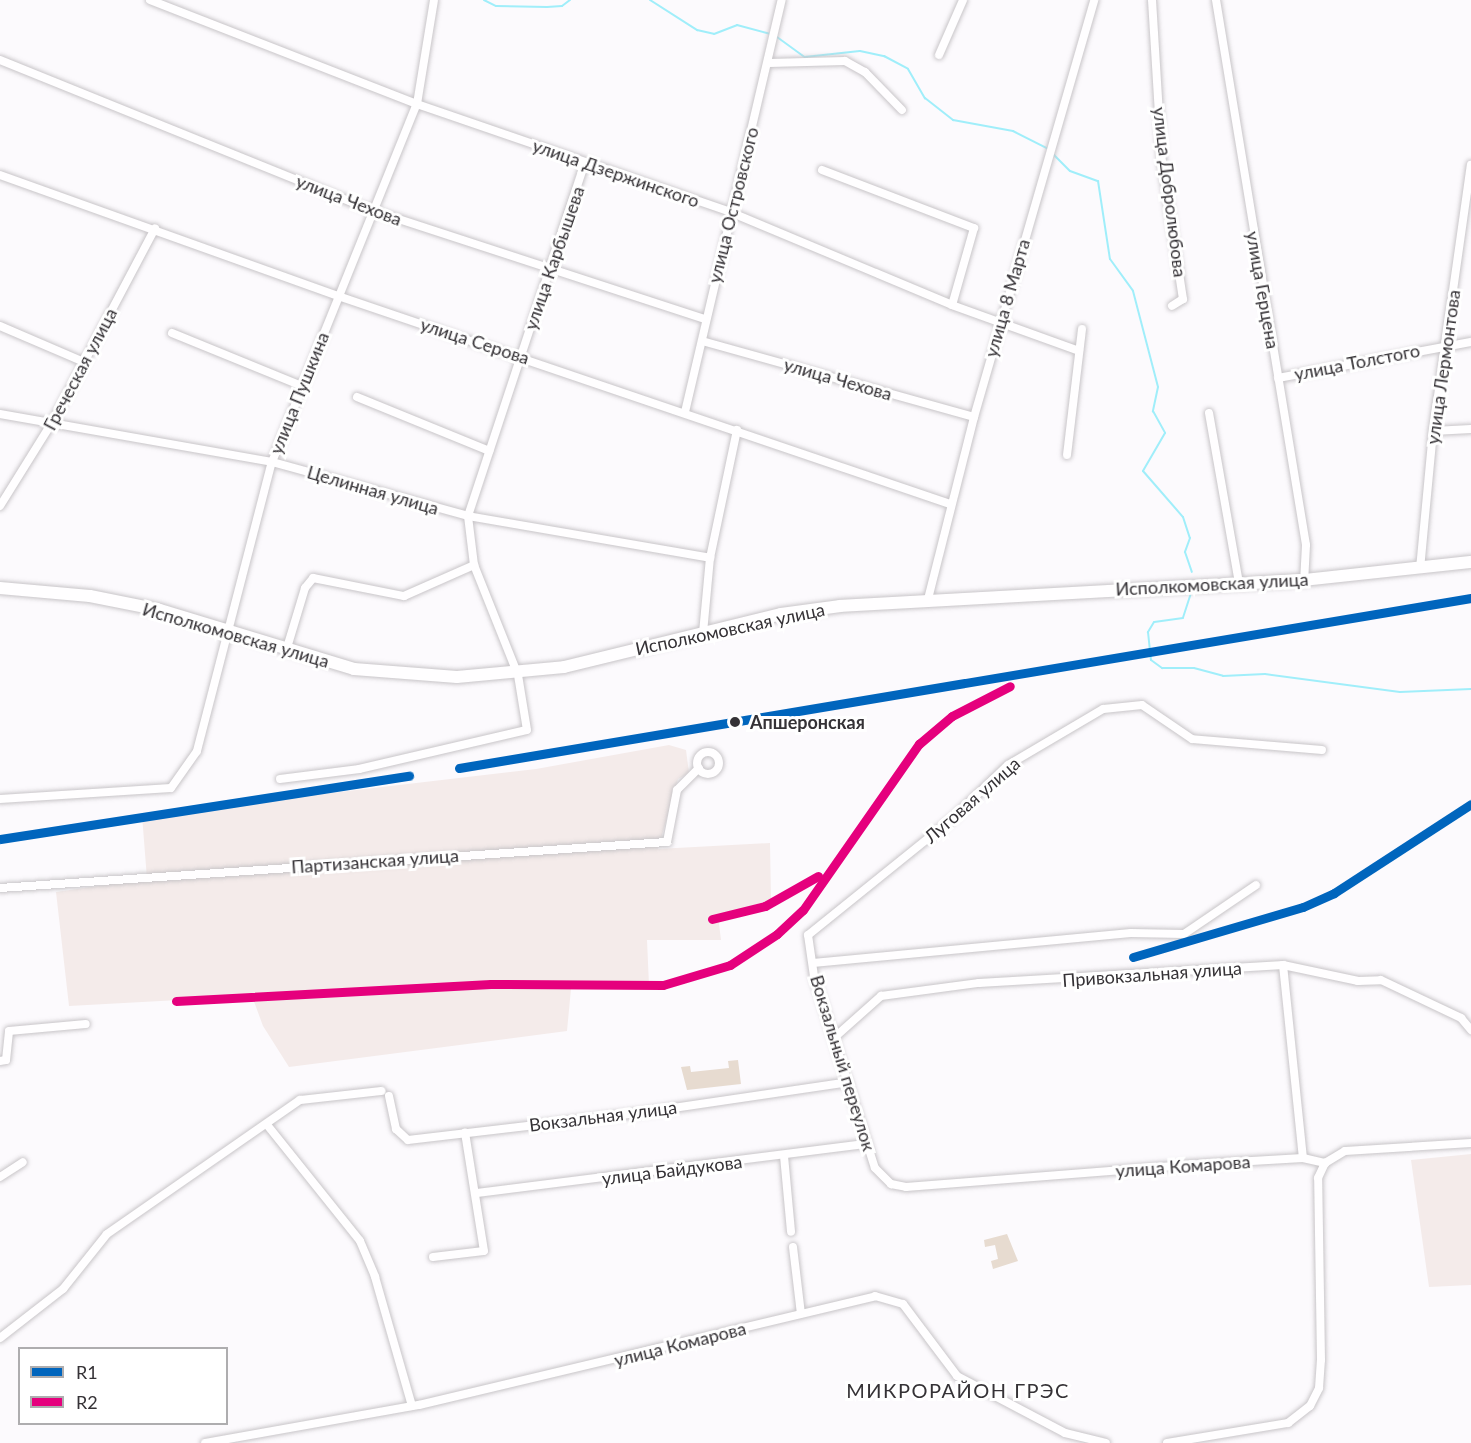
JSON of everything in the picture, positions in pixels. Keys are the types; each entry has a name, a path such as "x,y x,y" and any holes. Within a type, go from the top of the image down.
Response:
{"main road":[{"name":"Исполкомовская улица","path":"0,588 114,601 159,610 286,651 354,669 457,677 518,675 781,614 928,599 1305,580 1471,562"}],"street":[{"name":"улица Дзержинского","path":"150,0 417,104 730,212 952,305 1079,351"},
{"name":"улица Пушкина","path":"0,799 171,788 197,751 272,462 371,210 417,104 434,0"},
{"name":"улица Островского","path":"685,412 730,212 769,63 773,28 782,0"},
{"path":"939,55 963,0"},
{"name":"улица 8 Марта","path":"928,599 950,504 974,417 1047,154 1094,0"},
{"name":"улица Добролюбова","path":"1152,0 1162,162 1183,299 1172,306"},
{"name":"улица Герцена","path":"1216,0 1306,545 1305,580"},
{"name":"улица Чехова","path":"0,60 371,210 549,270 705,319"},
{"path":"769,63 845,62 865,72 902,110"},
{"name":"улица Карбышева","path":"280,779 359,769 527,730 518,675 474,565 468,516 585,163"},
{"name":"улица Лермонтова","path":"1420,568 1433,431 1471,165"},
{"path":"822,170 974,228 952,305"},
{"name":"улица Серова","path":"0,175 154,228 338,296 685,412 950,504"},
{"name":"Греческая улица","path":"0,506 53,420 154,228"},
{"path":"0,326 84,362"},
{"path":"1067,455 1082,329"},
{"path":"172,333 302,386"},
{"name":"улица Чехова","path":"702,341 974,417"},
{"name":"улица Толстого","path":"1278,378 1446,344 1471,342"},
{"path":"357,397 489,451"},
{"path":"1209,413 1239,584"},
{"name":"Целинная улица","path":"0,414 53,420 272,462 468,516 710,558"},
{"path":"1433,431 1471,429"},
{"path":"703,633 710,558 737,430"},
{"path":"286,651 305,588 313,578 404,596 474,565"},
{"name":"Луговая улица","path":"808,935 952,819 1008,765 1103,709 1142,705 1192,739 1322,750"},
{"name":"Партизанская улица","path":"0,888 667,842 677,790 699,768"},
{"name":"Привокзальная улица","path":"813,963 1131,933 1184,934 1256,885"},
{"name":"Вокзальный переулок","path":"808,935 813,963 867,1144 875,1168 891,1184"},
{"path":"1283,965 1304,1158"},
{"name":"Привокзальная улица","path":"836,1037 881,996 979,984 1283,965 1358,981 1381,980 1461,1018 1471,1030"},
{"path":"0,1061 6,1060 9,1031 86,1024"},
{"name":"Вокзальная улица","path":"0,1338 63,1288 107,1234 268,1126 300,1100 386,1093 400,1137 465,1133 848,1082"},
{"path":"268,1126 360,1241 375,1277 412,1406"},
{"path":"433,1257 484,1251 477,1193 465,1133"},
{"path":"1167,1443 1288,1423 1310,1406 1319,1388 1321,1360 1318,1178 1325,1163 1345,1152 1471,1143"},
{"name":"улица Байдукова","path":"477,1193 867,1144"},
{"path":"784,1156 791,1232"},
{"name":"улица Комарова","path":"891,1184 906,1187 1304,1158 1325,1163"},
{"path":"0,1177 23,1162"},
{"path":"793,1247 801,1314"},
{"name":"улица Комарова","path":"205,1443 412,1406 875,1296 893,1298 903,1304 957,1376 1065,1433 1106,1443"}],"shaded area":[{"path":"669,745 686,750 689,773 678,779 658,849 770,843 771,900 718,916 721,940 647,940 649,985 571,989 567,1031 289,1067 263,1026 252,996 69,1006 56,892 147,879 142,815 536,769"},
{"path":"1471,1154 1471,1285 1429,1287 1411,1160"}],"building":[{"path":"738,1060 741,1084 687,1090 681,1067 690,1066 691,1072 729,1068 728,1061"},
{"path":"1007,1234 1018,1261 993,1269 991,1261 998,1259 995,1245 985,1247 984,1240"}],"waterway":[{"path":"484,0 496,6 547,7 562,6 570,0"},
{"path":"650,0 697,30 714,34 737,25 771,34"},
{"path":"777,37 805,57 860,51 884,56 908,69 925,98 953,120 1013,131 1048,149"},
{"path":"1052,153 1070,171 1098,181 1110,259 1133,291 1158,387 1153,411 1165,433 1143,471 1183,517 1190,538 1185,552 1192,572"},
{"path":"1191,593 1183,618 1154,622 1148,632 1151,660 1162,668 1194,668 1223,676 1265,674 1400,692 1471,689"}],"transit line":[{"name":"R1","path":"459,768 1471,598"},
{"name":"R2","path":"176,1001 491,984 663,985 730,965 777,934 803,910 919,744 952,716 1010,686"},
{"name":"R1","path":"0,839 409,776"},
{"name":"R1","path":"1133,957 1303,907 1334,893 1471,804"},
{"name":"R2","path":"712,919 765,906 818,876"}],"place":[{"name":"Апшеронская","path":"735,722"}],"district":[{"name":"МИКРОРАЙОН ГРЭС","path":"958,1390"}]}
